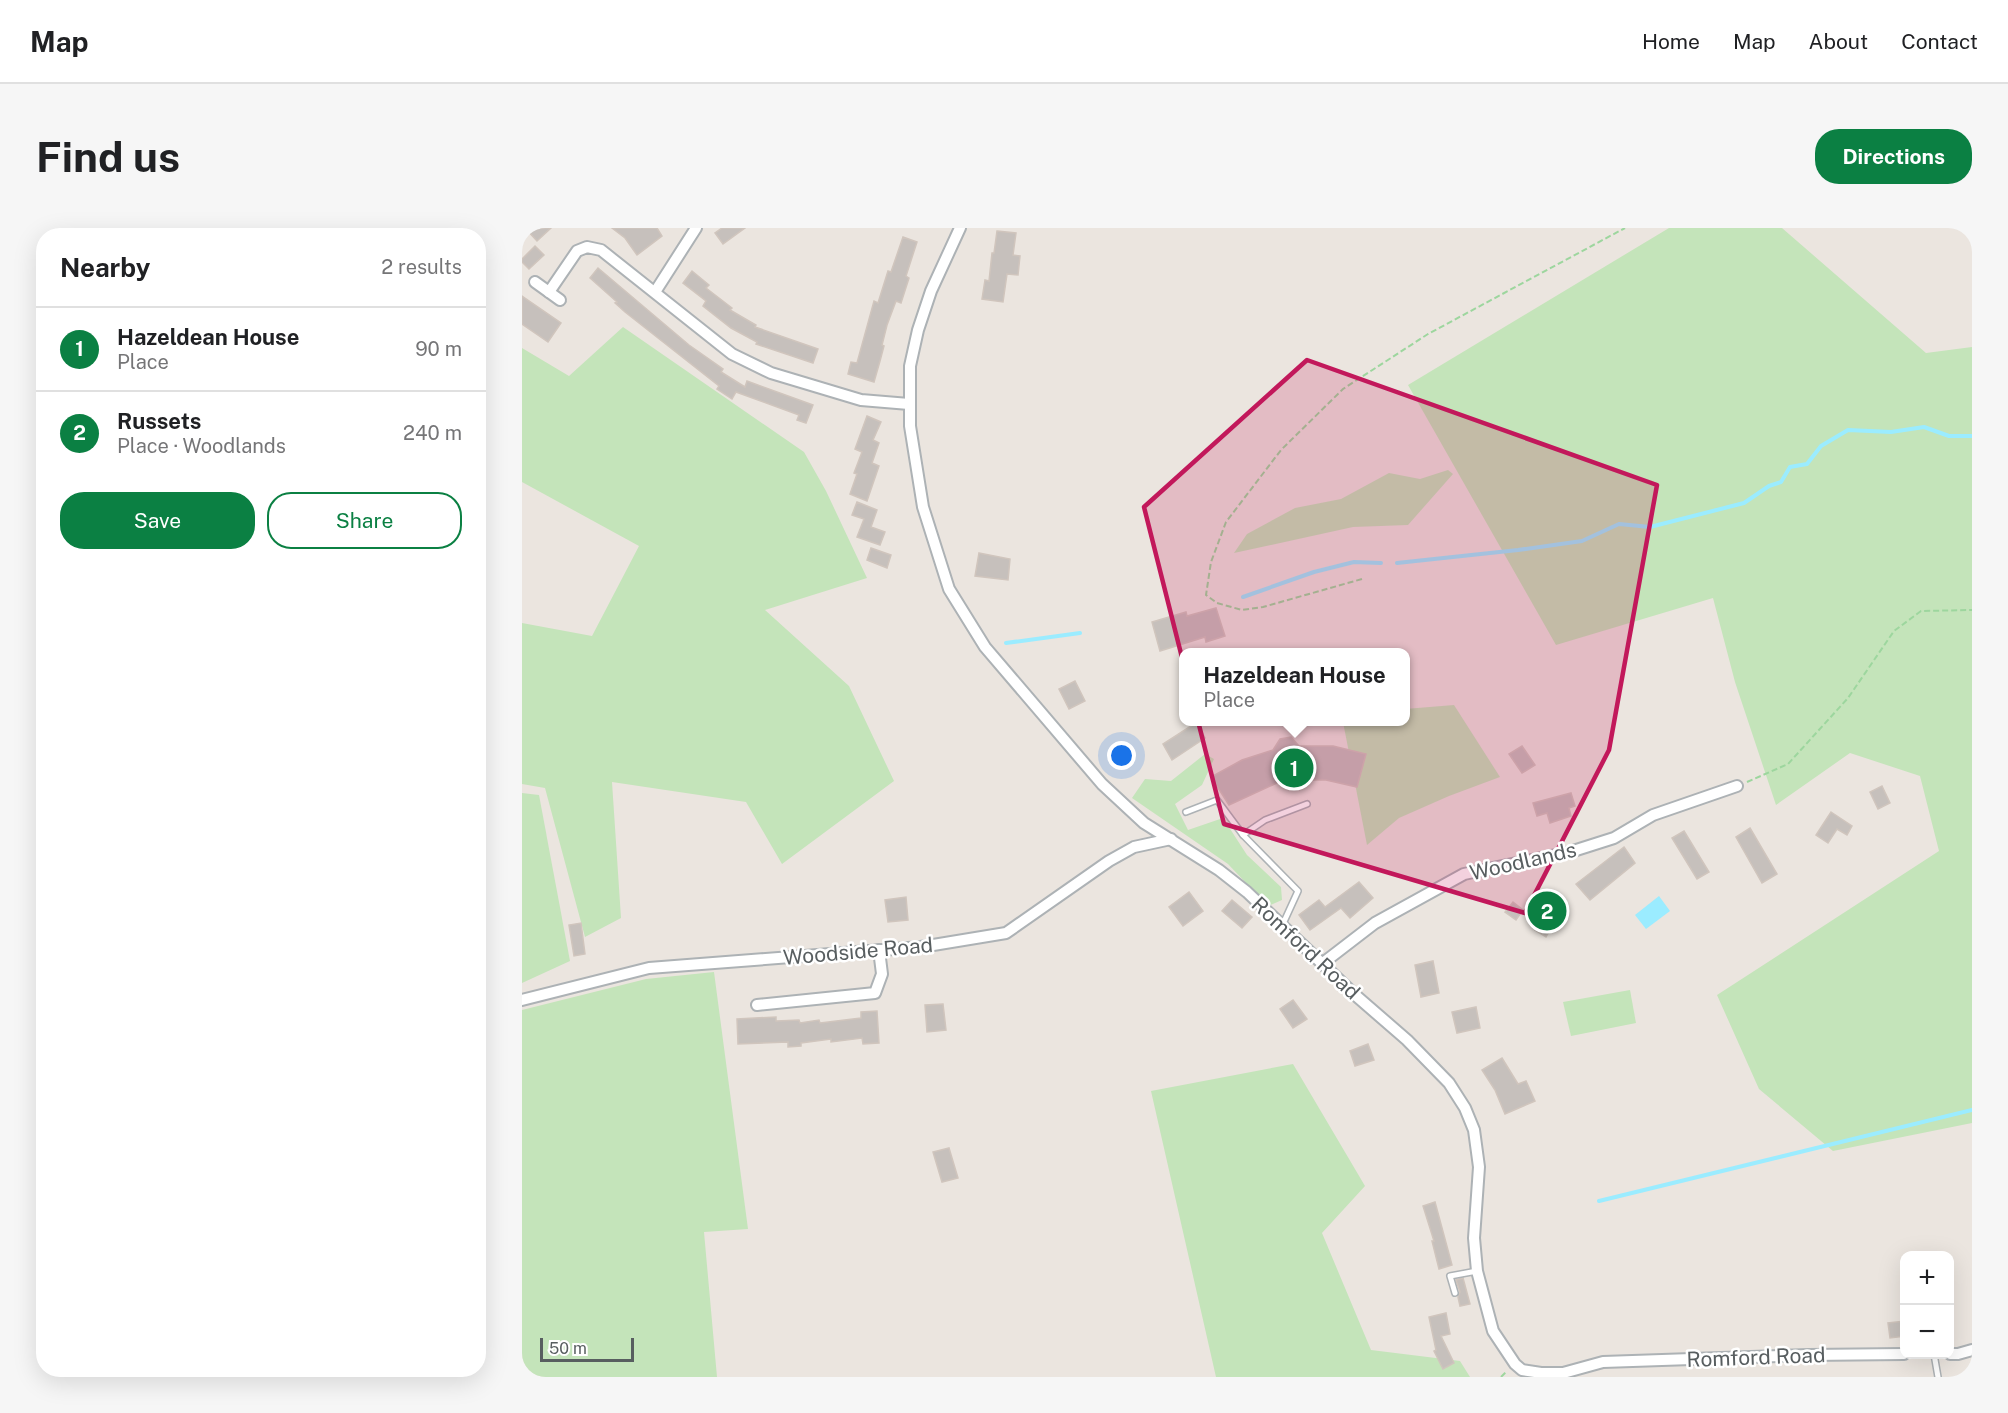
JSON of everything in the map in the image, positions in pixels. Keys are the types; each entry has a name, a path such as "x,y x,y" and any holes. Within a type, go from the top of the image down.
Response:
{"street":[{"path":"655,292 696,228"},
{"name":"Romford Road","path":"960,228 931,291 918,330 910,366 910,426 923,507 949,589 985,647 1102,784 1144,823 1219,870 1247,892 1449,1083 1465,1108 1474,1130 1479,1167 1474,1238 1476,1271 1493,1331 1515,1364 1524,1373 1561,1375 1603,1362 1900,1354"},
{"path":"549,292 577,252 587,247 601,250 732,354 771,373 861,400 909,404"},
{"path":"535,282 560,300"},
{"name":"Woodlands","path":"1323,963 1375,923 1464,874 1558,855 1603,842 1653,815 1737,786"},
{"name":"Woodside Road","path":"522,1000 649,968 921,947 1006,933 1134,847 1171,839"},
{"path":"757,1005 875,993 882,974 879,950"},
{"path":"1954,1354 1972,1350"}],"lane":[{"path":"1186,812 1217,800 1243,836 1298,891 1282,926"},
{"path":"1243,836 1265,820 1307,804"},
{"path":"1455,1293 1450,1276 1476,1271"},
{"path":"1935,1359 1938,1377"}],"path":[{"path":"1362,579 1263,607 1242,610 1217,603 1206,596 1211,562 1226,522 1281,450 1343,389 1428,334 1625,228"},
{"path":"1737,786 1788,764 1848,698 1894,631 1921,611 1972,610"}],"highlighted area":[{"path":"1307,360 1657,485 1609,750 1525,913 1224,824 1144,507"}],"green space":[{"path":"1669,228 1782,228 1926,353 1972,347 1972,1123 1833,1151 1759,1089 1717,995 1939,851 1920,776 1850,753 1776,805 1735,682 1713,598 1556,645 1408,385"},
{"path":"623,327 804,452 826,491 867,578 765,610 849,686 894,781 782,864 746,802 612,782 621,918 585,937 545,788 522,784 522,623 592,636 639,546 522,482 522,348 569,376"},
{"path":"1448,470 1453,474 1408,525 1353,527 1234,553 1247,534 1295,508 1341,499 1389,473 1420,479"},
{"path":"1454,705 1500,777 1399,818 1367,845 1344,726 1410,726 1410,709"},
{"path":"1205,754 1214,759 1202,785 1175,804 1188,830 1223,818 1247,855 1281,887 1282,900 1268,906 1228,864 1132,798 1145,779 1171,781"},
{"path":"522,793 539,795 570,961 522,983"},
{"path":"714,972 748,1229 704,1232 717,1377 522,1377 522,1010 646,979"},
{"path":"1630,990 1636,1023 1571,1036 1563,1002"},
{"path":"1293,1064 1365,1186 1322,1233 1371,1350 1460,1361 1470,1377 1216,1377 1151,1091"}],"water":[{"path":"1659,896 1670,911 1646,929 1635,915"}],"building":[{"path":"525,228 551,228 537,241"},
{"path":"612,228 657,228 662,236 637,255 625,238"},
{"path":"722,228 745,228 723,244 715,233"},
{"path":"997,231 1016,233 1013,255 1020,256 1018,275 1007,274 1003,302 982,299 985,280 989,281"},
{"path":"903,237 917,242 906,276 909,278 901,303 896,301 887,325 874,382 848,374 851,362 857,363 874,301 878,303 888,271 891,272"},
{"path":"535,246 544,255 529,269 522,259"},
{"path":"598,268 689,345 723,369 721,372 745,387 747,381 813,405 806,423 797,420 799,415 736,392 732,399 717,389 719,386 625,312 590,278"},
{"path":"692,271 709,285 706,288 732,308 730,310 756,325 755,327 818,349 813,363 756,344 757,342 731,328 703,306 706,301 683,283"},
{"path":"522,296 561,323 548,342 522,324"},
{"path":"867,416 881,422 873,440 879,443 872,463 879,466 867,501 850,494 857,474 854,473 862,452 855,449"},
{"path":"857,502 877,510 871,527 885,532 880,545 857,537 864,519 852,515"},
{"path":"871,548 891,555 887,568 867,560"},
{"path":"979,553 1010,559 1008,580 975,576"},
{"path":"1216,608 1225,636 1206,642 1205,637 1160,651 1152,622 1186,612 1187,616"},
{"path":"1075,681 1085,701 1069,709 1059,689"},
{"path":"1191,726 1199,726 1205,738 1172,760 1163,744"},
{"path":"1291,737 1299,746 1333,746 1366,754 1357,787 1326,780 1303,780 1297,786 1287,788 1279,782 1229,805 1211,777 1242,760 1273,750 1280,739"},
{"path":"1522,746 1535,765 1522,773 1509,754"},
{"path":"1882,786 1890,803 1878,809 1870,792"},
{"path":"1571,793 1575,806 1569,808 1571,816 1550,823 1547,813 1537,816 1533,803"},
{"path":"1831,812 1852,826 1847,835 1837,829 1828,843 1816,835"},
{"path":"1750,828 1777,874 1762,883 1736,837"},
{"path":"1684,831 1709,872 1697,879 1672,838"},
{"path":"1624,847 1635,863 1590,900 1576,884"},
{"path":"1359,882 1373,898 1350,918 1341,908 1310,930 1299,915 1319,900 1325,907"},
{"path":"1189,892 1203,911 1183,926 1169,907"},
{"path":"1543,892 1564,904 1546,937 1535,930 1539,924 1529,919"},
{"path":"906,897 908,920 888,922 885,900"},
{"path":"1232,900 1252,917 1242,928 1222,911"},
{"path":"1513,902 1523,910 1516,920 1505,912"},
{"path":"581,923 585,954 574,956 569,925"},
{"path":"1433,961 1439,993 1421,997 1415,965"},
{"path":"1293,1000 1307,1019 1293,1028 1280,1009"},
{"path":"943,1004 946,1030 927,1032 925,1005"},
{"path":"1476,1007 1480,1028 1457,1033 1452,1012"},
{"path":"877,1011 879,1043 863,1044 862,1038 831,1042 831,1039 788,1047 788,1042 738,1044 737,1019 776,1017 776,1021 799,1020 800,1023 819,1020 820,1023 861,1018 861,1012"},
{"path":"1368,1044 1374,1060 1355,1066 1350,1051"},
{"path":"1502,1058 1518,1084 1526,1081 1535,1101 1505,1114 1495,1090 1482,1070"},
{"path":"949,1148 958,1178 942,1182 933,1152"},
{"path":"1435,1202 1452,1265 1439,1269 1432,1241 1434,1241 1423,1206"},
{"path":"1463,1278 1470,1304 1460,1306 1458,1297 1460,1292 1456,1280"},
{"path":"1446,1313 1450,1334 1441,1336 1454,1363 1443,1369 1434,1351 1436,1350 1429,1317"},
{"path":"1900,1322 1900,1337 1890,1338 1888,1323"}],"waterway":[{"path":"1397,563 1582,541 1619,524 1650,527 1744,503 1769,486 1781,482 1790,467 1807,464 1821,446 1848,430 1891,432 1924,427 1949,436 1972,436"},
{"path":"1243,597 1314,572 1354,562 1381,563"},
{"path":"1006,643 1080,633"},
{"path":"1599,1201 1972,1110"}],"place":[{"name":"Hazeldean House","path":"1294,768"},
{"name":"Russets","path":"1547,911"}]}
